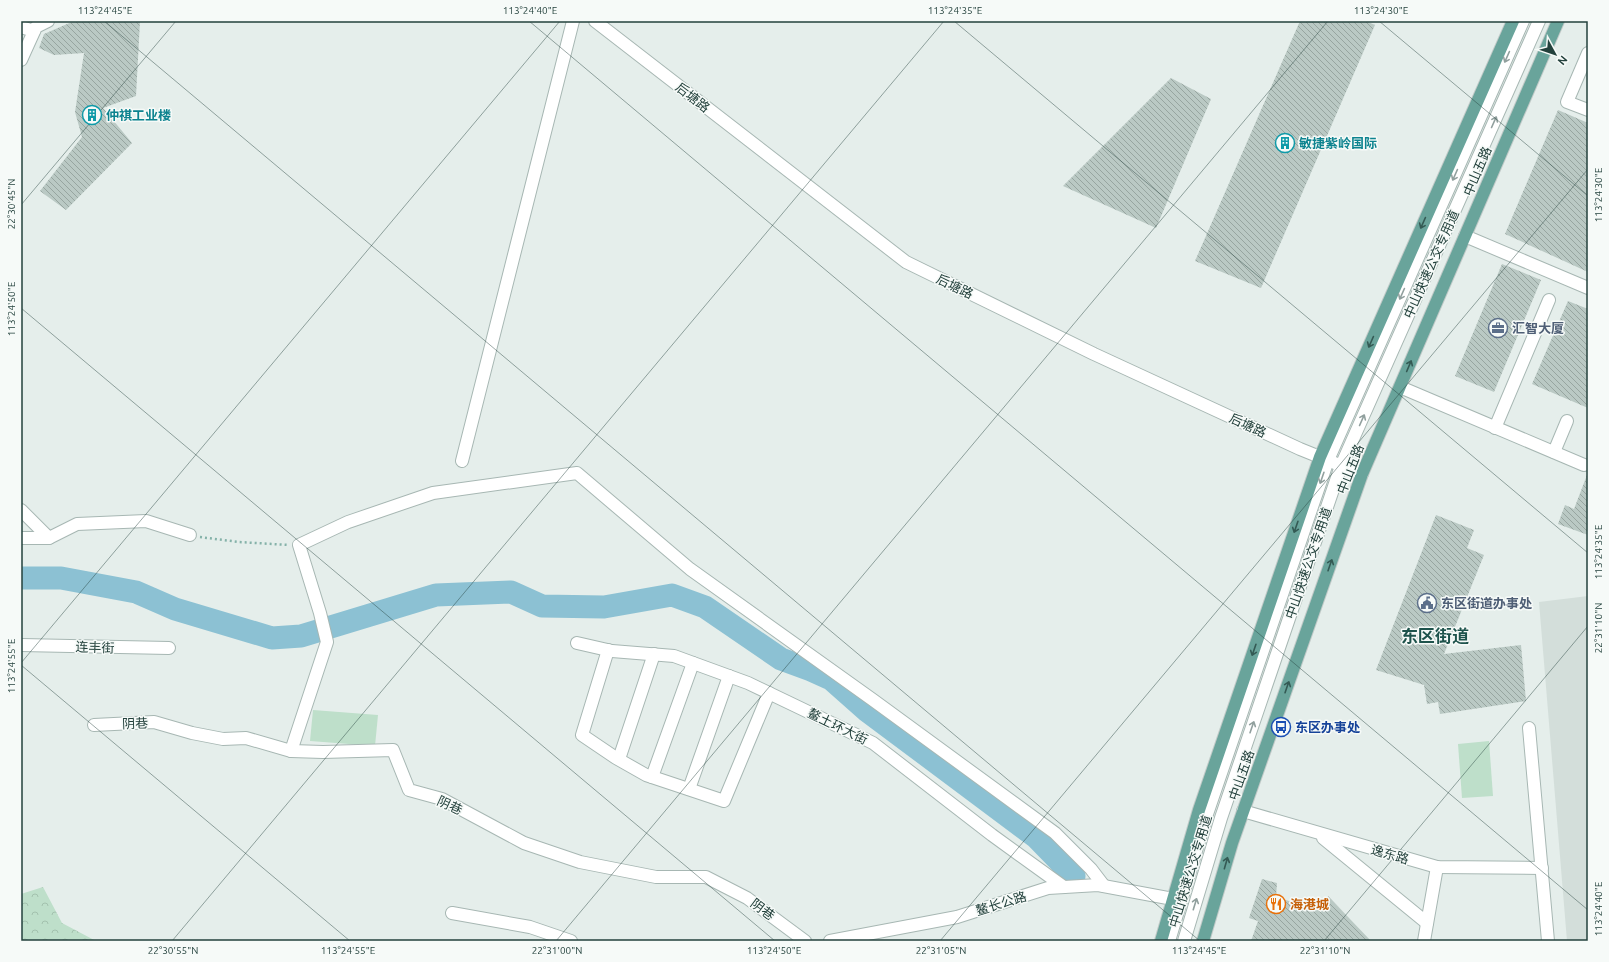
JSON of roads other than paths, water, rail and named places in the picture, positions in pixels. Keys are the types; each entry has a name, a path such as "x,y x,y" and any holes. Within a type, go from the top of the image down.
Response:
{"main road":[{"path":"1161,941 1199,810 1324,458 1513,21"},
{"name":"中山五路","path":"1203,941 1232,843 1362,474 1558,21"}],"street":[{"path":"21,60 36,27 48,21"},
{"path":"462,461 573,21"},
{"name":"后塘路","path":"595,21 906,262 1094,354 1362,474"},
{"name":"中山快速公交专用道","path":"1169,941 1208,814 1324,458 1523,21"},
{"name":"中山快速公交专用道","path":"1184,941 1221,818 1342,466 1539,21"},
{"path":"21,26 34,31"},
{"path":"1588,54 1583,78 1567,102 1588,110"},
{"path":"1464,236 1588,288"},
{"path":"1495,428 1549,300"},
{"path":"1400,387 1584,465"},
{"path":"1554,452 1567,421"},
{"path":"291,750 327,642 322,620 299,545 348,522 433,493 486,487 576,473 690,569 1055,833 1091,869 1104,886"},
{"path":"21,510 49,538"},
{"path":"21,538 49,538 77,524 146,521 190,536"},
{"name":"鳌土环大街","path":"577,643 608,650 674,656 729,676 769,693 873,743 992,835 1064,887"},
{"name":"连丰街","path":"21,644 169,648"},
{"path":"608,650 582,735 619,760 652,777 724,801 769,693"},
{"path":"619,760 654,654"},
{"path":"652,777 693,663"},
{"path":"689,789 729,676"},
{"name":"阴巷","path":"94,725 154,722 192,733 223,739 246,738 291,750 323,752 393,750 409,790 442,799 524,843 580,862 656,877 706,877 747,898 805,941"},
{"path":"1529,728 1548,941"},
{"name":"逸东路","path":"1243,811 1318,834 1437,867 1542,868"},
{"path":"1318,834 1427,923"},
{"path":"1424,941 1437,867"},
{"name":"鳌长公路","path":"830,941 957,917 1048,888 1098,885 1174,899"},
{"path":"452,913 530,927 571,941"}],"waterway":[{"path":"21,578 61,578 136,592 175,609 272,638 301,636 436,595 511,592 542,606 604,607 672,595 705,607 781,659 831,679 866,710 1036,837 1074,876"}],"place":[{"name":"仲祺工业楼","path":"92,115"},
{"name":"敏捷紫岭国际","path":"1285,143"},
{"name":"汇智大厦","path":"1498,328"},
{"name":"东区街道办事处","path":"1427,603"},
{"name":"东区办事处","path":"1281,727"},
{"name":"海港城","path":"1276,904"}],"district":[{"name":"东区街道","path":"1435,636"}]}
